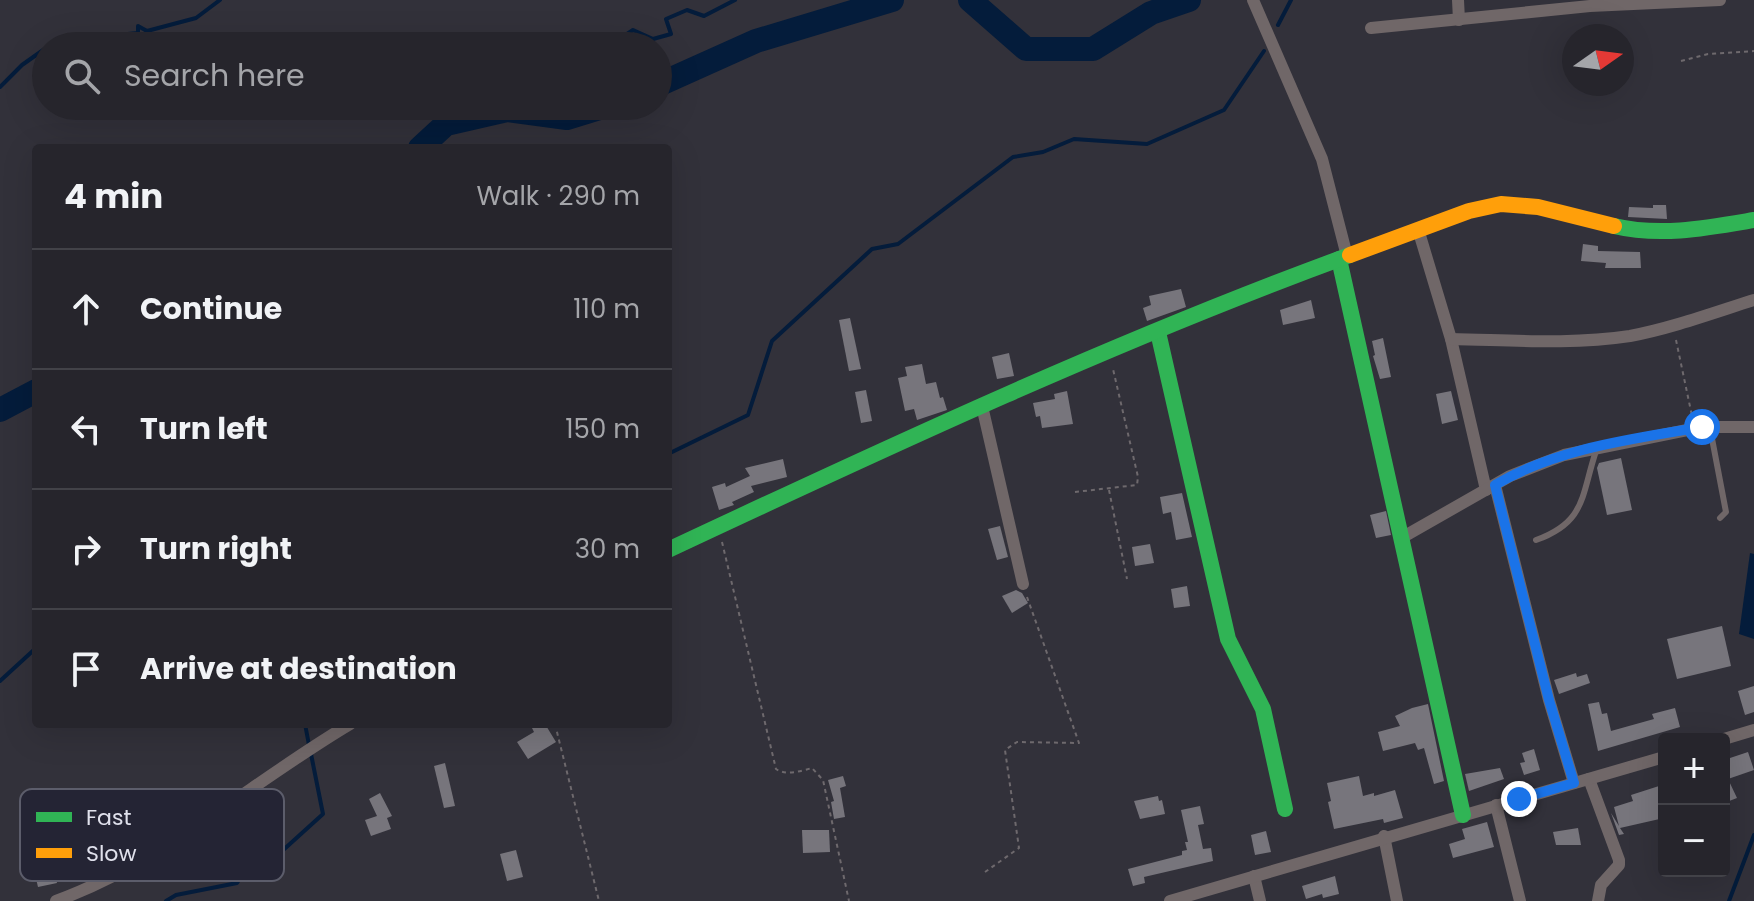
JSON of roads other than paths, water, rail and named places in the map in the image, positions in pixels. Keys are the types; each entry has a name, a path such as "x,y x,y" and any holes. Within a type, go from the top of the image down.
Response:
{"street":[{"path":"1458,0 1459,20"},
{"path":"1371,28 1590,6 1720,0"},
{"path":"1256,6 1322,159 1463,815"},
{"path":"672,548 1107,352 1244,294 1418,229 1501,204 1538,207 1639,232 1697,230 1754,220"},
{"path":"1418,229 1574,783"},
{"path":"1451,339 1570,341 1627,336 1673,327 1754,300"},
{"path":"1158,332 1228,639 1263,709 1285,809"},
{"path":"982,406 1023,584"},
{"path":"1403,537 1530,466 1597,447 1695,429 1754,427"},
{"path":"252,789 306,750 343,728"},
{"path":"1730,737 1754,730"},
{"path":"1170,901 1384,836 1658,759"},
{"path":"1589,779 1619,860 1619,865 1601,885 1598,901"},
{"path":"1496,805 1520,901"},
{"path":"1384,836 1397,901"},
{"path":"1254,876 1260,901"},
{"path":"56,901 102,881"}],"lane":[{"path":"1710,428 1726,512 1720,518"},
{"path":"1536,540 1569,524 1579,507 1597,447"}],"water":[{"path":"1750,553 1754,554 1754,639 1739,634"}],"waterway":[{"path":"138,32 138,26 147,31 196,18 220,0"},
{"path":"670,32 666,19 687,10 704,16 735,0"},
{"path":"672,79 756,41 892,0"},
{"path":"970,0 1026,49 1093,49 1151,13 1189,0"},
{"path":"1278,25 1291,0"},
{"path":"630,32 637,32"},
{"path":"672,452 748,415 772,341 872,249 898,244 1013,157 1043,152 1074,139 1147,144 1224,110 1264,51"},
{"path":"0,87 32,58"},
{"path":"424,144 446,124 463,120"},
{"path":"0,410 32,393"},
{"path":"0,681 32,652"},
{"path":"306,728 309,745"},
{"path":"284,849 323,814 311,754"},
{"path":"1729,901 1754,835"},
{"path":"166,901 176,895 238,881"}]}
